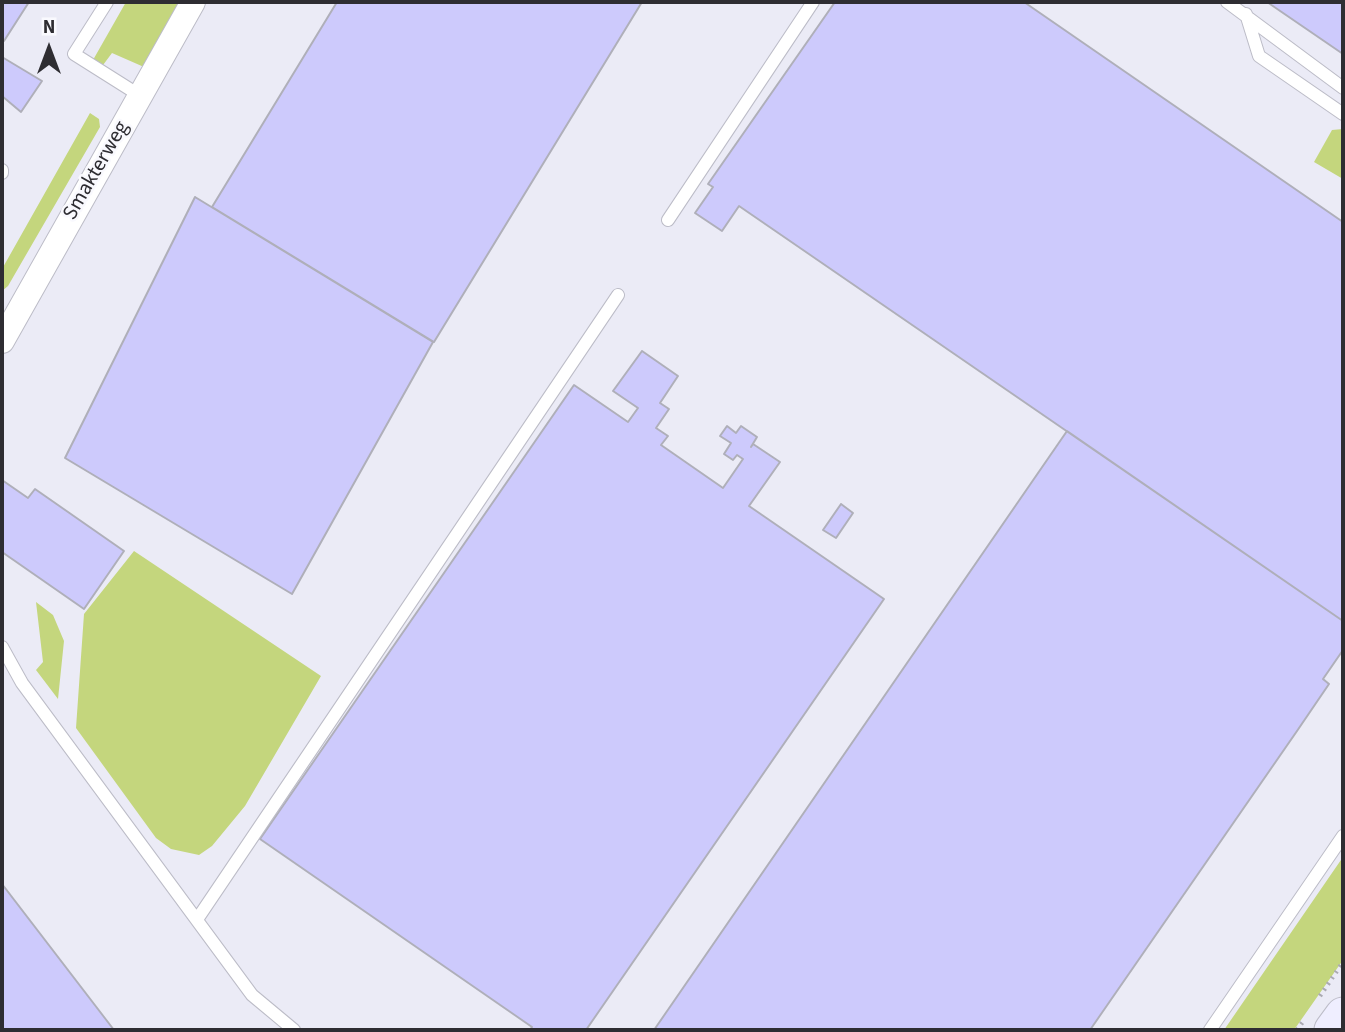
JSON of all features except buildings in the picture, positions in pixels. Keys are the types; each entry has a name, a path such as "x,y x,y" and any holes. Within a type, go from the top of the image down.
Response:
{"main road":[{"path":"1332,1030 1343,1015"}],"street":[{"name":"Smakterweg","path":"2,341 193,2"}],"lane":[{"path":"107,2 74,54 139,95"},
{"path":"668,220 813,2"},
{"path":"1227,2 1343,88"},
{"path":"1246,14 1259,56 1343,114"},
{"path":"198,918 618,295"},
{"path":"2,647 22,683 253,995 294,1030"},
{"path":"1210,1030 1343,836"}],"green space":[{"path":"126,2 180,2 144,67 112,53 103,65 93,60"},
{"path":"90,113 99,119 100,127 8,286 2,291 2,269"},
{"path":"1343,129 1343,179 1314,162 1332,130"},
{"path":"134,551 321,676 245,806 212,846 199,855 171,849 156,838 76,728 84,614"},
{"path":"36,602 53,615 64,641 58,699 36,670 43,662"},
{"path":"1343,857 1343,960 1294,1030 1224,1030"}]}
